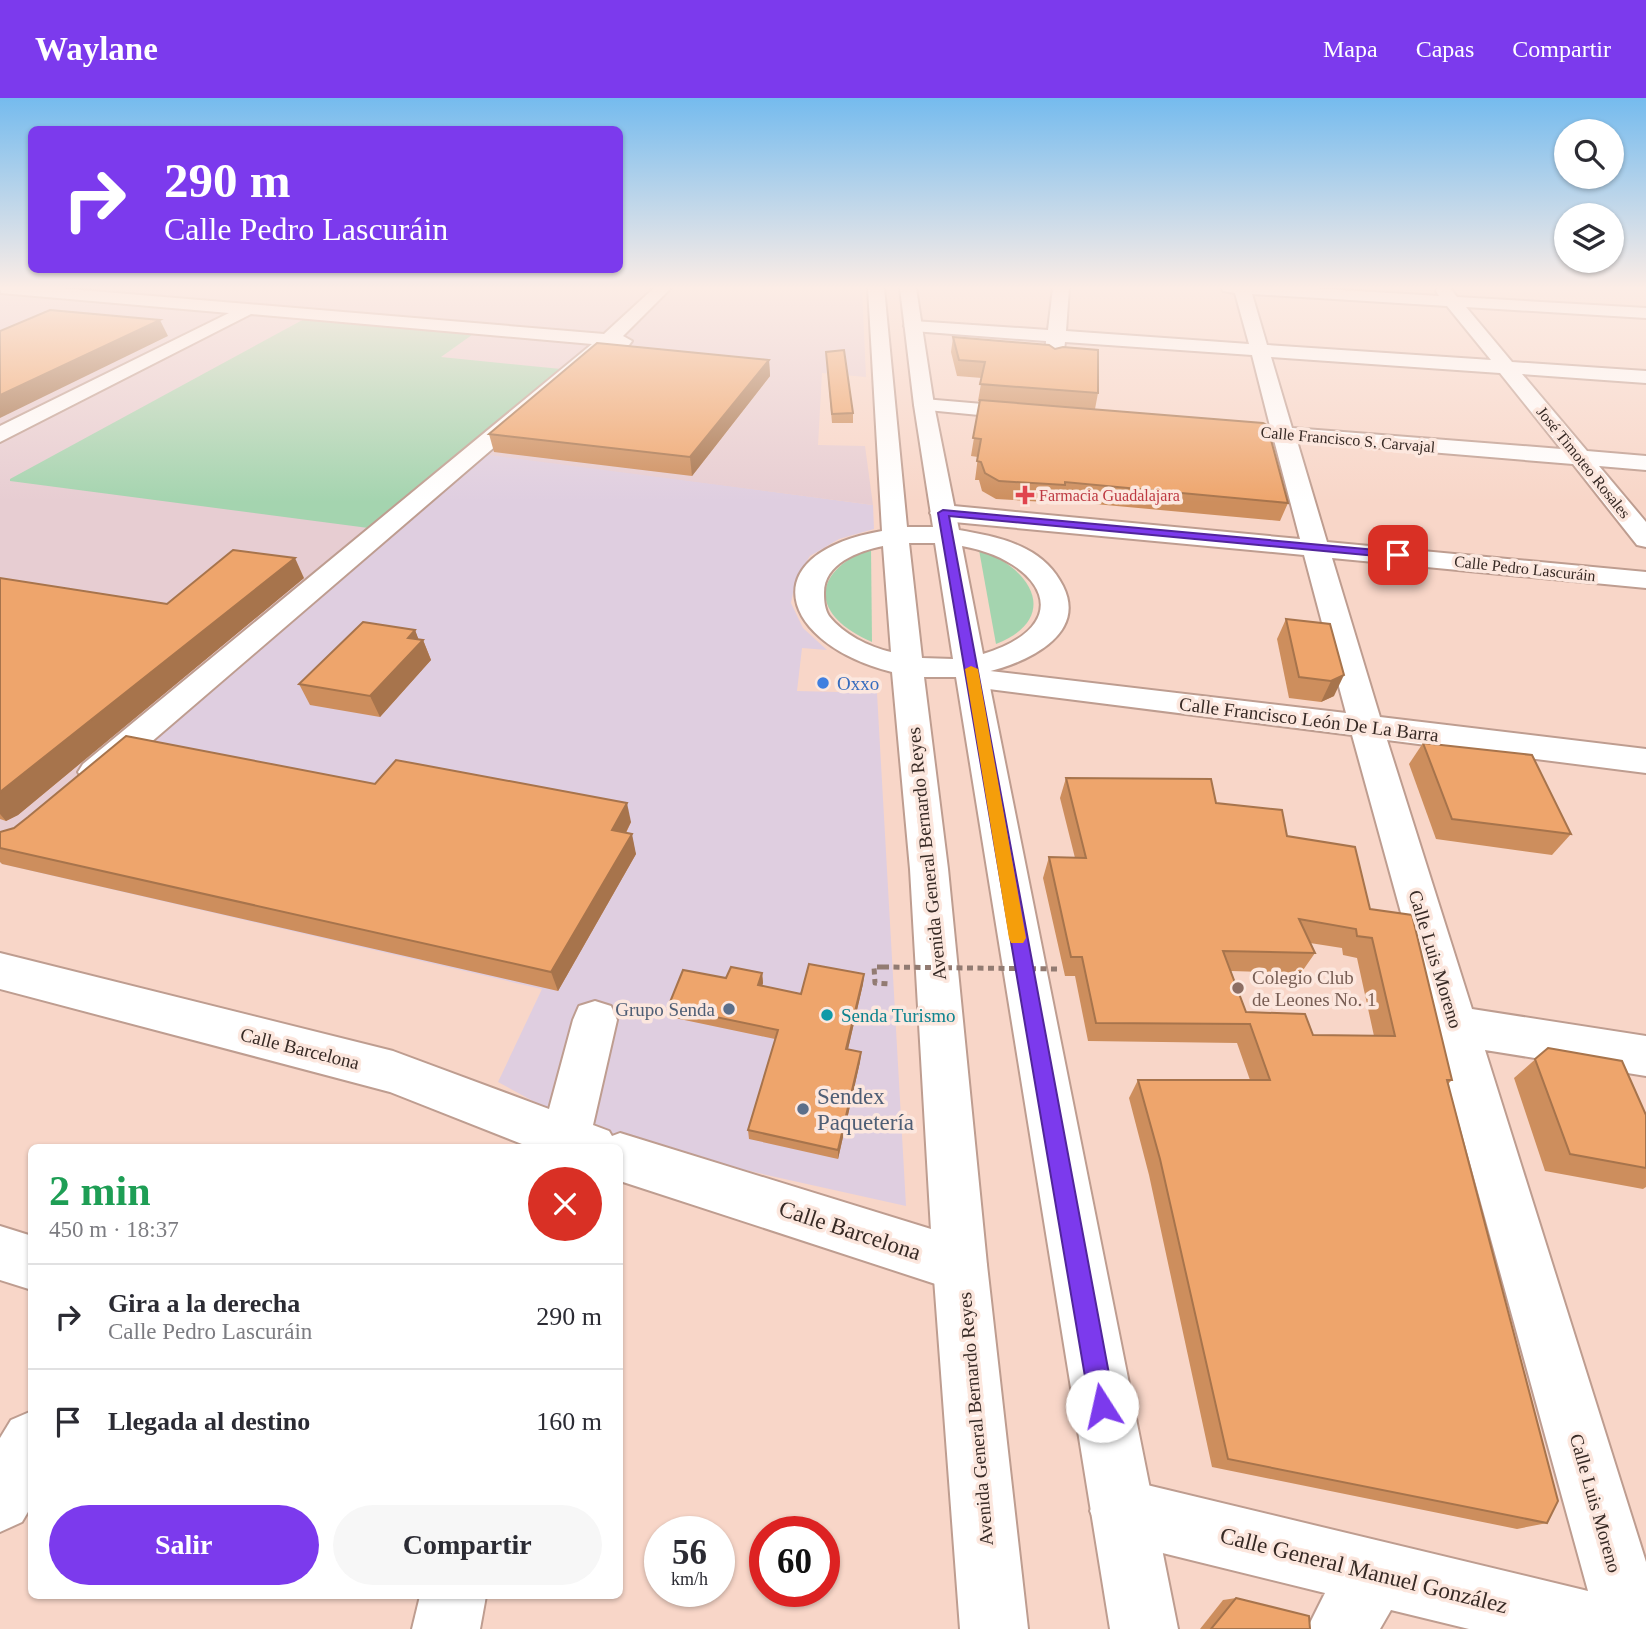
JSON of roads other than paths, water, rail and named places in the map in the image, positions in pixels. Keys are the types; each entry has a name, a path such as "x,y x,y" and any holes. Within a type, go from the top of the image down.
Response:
{"street":[{"path":"0,435 149,359"},
{"path":"74,790 596,359"},
{"name":"Avenida General Bernardo Reyes","path":"883,359 907,665 932,898 960,1265 995,1629"},
{"path":"917,359 1144,1629"},
{"name":"Calle Luis Moreno","path":"1263,359 1366,726 1633,1629"},
{"path":"1397,359 1646,377"},
{"name":"José Timoteo Rosales","path":"1500,359 1646,539"},
{"path":"924,405 1049,415"},
{"name":"Calle Francisco S. Carvajal","path":"1242,431 1646,463"},
{"path":"945,524 1021,559 1051,587 1055,603 1053,620 1045,633 1032,644 972,673 907,665 874,656 838,639 818,621 811,607 809,594 816,573 838,554 859,544 945,524"},
{"name":"Calle Pedro Lascuráin","path":"945,524 1315,547 1646,580"},
{"name":"Calle Francisco León De La Barra","path":"972,673 1646,761"},
{"name":"Calle Barcelona","path":"0,971 393,1072 572,1144"},
{"path":"574,1144 595,1020"},
{"path":"1456,1026 1646,1056"},
{"name":"Calle Barcelona","path":"623,1157 694,1168 960,1265"},
{"path":"0,1253 28,1261"},
{"path":"0,1500 28,1448"},
{"name":"Calle General Manuel González","path":"1122,1511 1606,1629"},
{"path":"1340,1629 1376,1573"},
{"path":"446,1629 452,1599"}],"place":[{"name":"Farmacia Guadalajara","path":"1025,495"},
{"name":"Oxxo","path":"823,683"},
{"name":"Colegio Club de Leones No. 1","path":"1238,988"},
{"name":"Grupo Senda","path":"729,1009"},
{"name":"Senda Turismo","path":"827,1015"},
{"name":"Sendex Paquetería","path":"803,1109"}]}
